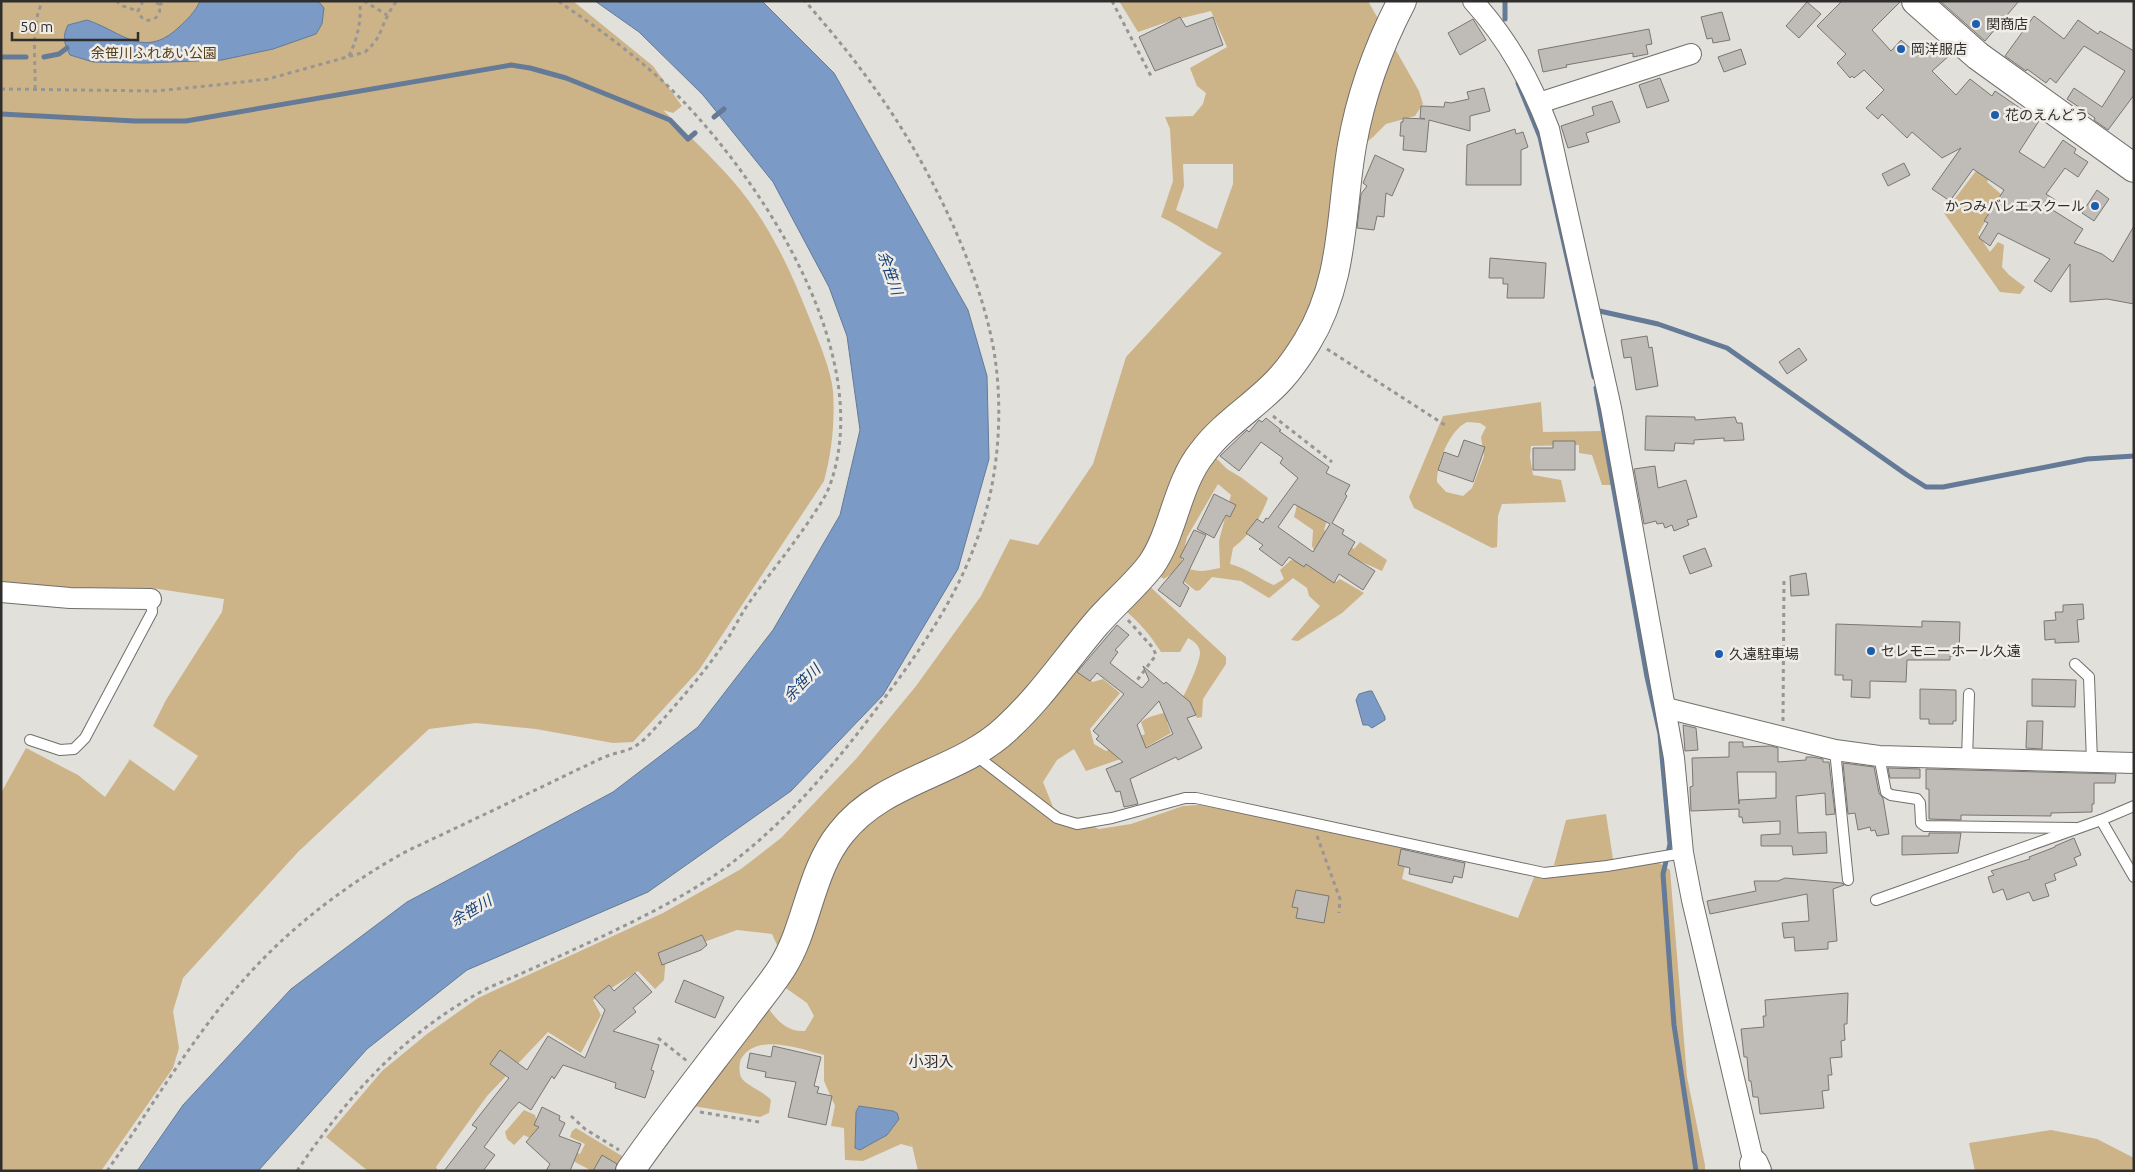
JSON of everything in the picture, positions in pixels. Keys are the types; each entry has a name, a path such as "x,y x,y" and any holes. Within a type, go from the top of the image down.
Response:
{"street":[{"path":"633,1166 784,965 802,923 821,868 840,833 866,808 890,792 974,754 1004,732 1038,698 1095,625 1151,564 1165,538 1179,494 1199,456 1216,435 1280,379 1310,338 1334,282 1352,146 1362,101 1375,57 1402,1"},
{"path":"1473,1 1492,21 1514,53 1539,103 1549,130 1609,399 1666,708 1674,758 1683,853 1692,900 1756,1167"},
{"path":"1916,1 1978,56 2134,168"},
{"path":"1539,103 1691,54"},
{"path":"1,592 70,598 151,599"},
{"path":"1666,708 1835,750 1879,756 1967,760 2134,763"}],"lane":[{"path":"30,740 60,750 74,749 85,738 152,612 151,599"},
{"path":"2075,664 2088,677 2092,762"},
{"path":"1967,760 1969,694"},
{"path":"1835,750 1848,880"},
{"path":"974,754 1056,818 1077,824 1112,818 1185,798 1196,798 1312,821 1544,872 1607,866 1683,853"},
{"path":"1879,756 1886,792 1890,795 1917,799 1920,803 1921,823 1924,826 2078,828"},
{"path":"1876,900 2101,820 2134,806"},
{"path":"2101,820 2134,877"}],"path":[{"path":"35,89 35,49 38,11 44,1"},
{"path":"116,1 123,6 138,11 142,18 152,20 159,14 159,5 156,1"},
{"path":"138,11 143,1"},
{"path":"159,5 166,1"},
{"path":"349,57 358,37 360,1"},
{"path":"364,1 387,15"},
{"path":"1,89 156,91 268,79 365,52 376,43 382,33 387,15 396,1"},
{"path":"107,1171 175,1070 226,1001 269,952 314,912 383,864 409,850 592,763 637,746 693,684 728,638 748,604 802,533 826,496 832,481 838,452 840,429 838,379 833,356 817,310 797,262 773,219 746,177 680,99 625,48 558,1"},
{"path":"297,1171 331,1123 373,1073 391,1055 437,1019 467,999 490,987 660,909 729,865 763,837 805,797 834,764 880,705 912,661 955,588 968,561 976,542 991,489 995,462 998,407 996,366 991,335 976,285 937,192 898,124 868,79 805,1"},
{"path":"1112,1 1151,76"},
{"path":"1310,338 1445,425"},
{"path":"1255,401 1332,462"},
{"path":"1783,737 1784,579"},
{"path":"1112,606 1135,626 1153,648 1156,655 1135,683"},
{"path":"1312,821 1340,899 1340,913"},
{"path":"658,1038 703,1074"},
{"path":"677,1108 759,1122"},
{"path":"571,1116 633,1166"}],"green space":[{"name":"余笹川ふれあい公園","path":"1,1 573,1 653,66 682,106 673,113 663,110 724,171 757,213 778,248 795,284 824,356 833,391 834,414 832,436 824,481 699,670 633,742 613,743 536,729 476,723 429,729 298,852 183,978 173,1011 179,1048 173,1068 101,1171 1,1171 1,793 26,748 78,775 105,797 129,759 174,791 198,756 153,726 166,700 222,612 224,599 152,588 88,589 1,582"},
{"path":"1119,1 1368,1 1419,91 1423,104 1415,116 1386,124 1355,152 1339,219 1330,273 1318,307 1296,348 1201,443 1227,469 1268,498 1254,525 1233,548 1230,564 1242,568 1274,585 1284,579 1280,570 1291,560 1310,563 1315,552 1312,546 1313,530 1294,517 1297,505 1324,517 1327,520 1324,530 1354,549 1360,542 1387,560 1382,571 1346,555 1340,561 1328,556 1318,570 1336,582 1340,579 1364,593 1342,613 1298,641 1291,640 1320,606 1309,596 1307,588 1293,578 1269,598 1241,581 1212,577 1200,590 1196,591 1173,573 1164,579 1159,576 1157,568 1143,564 1074,644 1082,675 1093,682 1103,679 1120,693 1090,729 1094,744 1106,751 1145,734 1141,722 1176,707 1187,689 1198,664 1200,652 1192,640 1188,638 1180,652 1161,652 1144,629 1123,609 1122,604 1146,583 1226,657 1226,664 1203,699 1202,717 1197,718 1192,706 1169,718 1167,722 1171,733 1132,755 1086,771 1074,749 1057,760 1043,782 1053,807 1066,816 1099,829 1131,824 1183,806 1213,804 1409,848 1402,879 1518,918 1535,875 1559,877 1658,862 1670,870 1687,1077 1705,1171 918,1171 911,1141 912,1147 901,1144 863,1161 845,1160 844,1128 831,1126 835,1106 824,1081 824,1055 792,1047 768,1044 757,1046 748,1051 740,1061 741,1077 746,1083 771,1100 769,1113 760,1117 693,1106 764,1003 781,1023 798,1031 805,1031 814,1016 807,1003 780,984 788,969 772,934 737,930 666,956 664,980 655,989 638,971 593,1000 601,1015 581,1053 548,1032 487,1096 436,1167 438,1171 368,1171 326,1137 382,1071 427,1034 478,998 663,913 741,869 781,838 856,759 916,686 981,596 1010,539 1038,545 1093,464 1126,357 1222,253 1161,217 1173,181 1170,129 1165,117 1193,116 1203,104 1206,93 1197,86 1190,68 1227,47 1211,11 1170,21 1138,32","holes":["1183,164 1233,164 1233,184 1217,229 1176,210 1184,186","1218,484 1231,495 1219,541 1220,568 1204,571 1190,569 1181,564 1187,537","859,1106 893,1111 897,1113 899,1119 887,1135 860,1150 855,1148 856,1112"]},
{"path":"1982,163 1993,170 1987,182 2001,194 1978,234 1990,252 1998,242 2004,245 2002,267 2025,287 2020,294 2000,292 1944,213"},
{"path":"1541,402 1543,432 1601,431 1612,485 1602,485 1592,455 1579,453 1579,445 1531,446 1530,457 1533,475 1561,480 1566,502 1502,504 1498,516 1497,547 1492,548 1414,508 1409,497 1443,416","holes":["1467,422 1480,423 1486,427 1481,437 1484,456 1472,488 1463,496 1446,492 1437,482 1439,465 1445,448 1461,426"]},
{"path":"1606,814 1613,859 1588,866 1554,865 1566,820"},
{"path":"524,1110 535,1115 541,1137 580,1154 585,1144 570,1137 572,1131 576,1128 622,1156 625,1161 618,1171 592,1171 524,1135 514,1145 507,1139 505,1132"},
{"path":"2051,1130 2097,1139 2134,1158 2134,1171 1975,1171 1969,1143"}],"water":[{"path":"200,1 318,1 324,8 322,24 316,34 273,49 222,60 145,63 93,62 70,55 66,47 64,37 68,25 87,20 132,40 154,42 178,28 193,12"},
{"name":"余笹川","path":"595,1 762,1 834,73 968,310 987,376 989,459 958,569 883,695 791,791 648,892 467,970 367,1049 258,1171 137,1171 183,1105 291,989 407,902 613,792 698,727 773,630 840,515 860,430 847,336 829,287 773,182 703,95 639,32"},
{"path":"1372,691 1385,717 1385,720 1372,728 1368,725 1363,725 1356,700 1359,694"},
{"path":"859,1106 893,1111 897,1113 899,1119 887,1135 860,1150 855,1148 856,1112"}],"building":[{"path":"1842,1 1901,1 1872,30 1891,51 1901,40 1919,56 1936,40 1950,55 1932,71 1956,95 1970,79 1992,96 1995,91 2039,121 2019,152 2044,168 2063,140 2076,149 2074,153 2088,162 2078,177 2065,168 2046,194 2057,201 2051,209 2083,229 2074,243 2102,254 2113,262 2134,226 2134,304 2107,299 2070,302 2070,264 2051,292 2034,281 2050,259 1998,233 1990,246 1979,238 1988,223 1984,221 2004,190 1973,169 1950,201 1932,189 1961,148 1942,158 1912,132 1907,138 1882,114 1878,119 1866,108 1884,90 1864,70 1854,78 1852,76 1850,78 1837,63 1846,54 1817,26"},
{"path":"1940,1 2019,1 1985,41"},
{"path":"1807,2 1821,14 1799,38 1786,26"},
{"path":"1722,12 1730,40 1713,43 1712,38 1707,39 1701,17"},
{"path":"2034,16 2064,39 2078,20 2098,34 2100,31 2134,51 2134,95 2108,130 2094,120 2095,118 2067,99 2074,88 2102,107 2125,71 2084,46 2056,83 2050,78 2046,83 2027,69 2026,71 2005,56"},
{"path":"1180,17 1186,27 1213,17 1223,45 1155,71 1139,37"},
{"path":"1473,19 1486,40 1460,55 1448,33"},
{"path":"1649,29 1652,44 1646,45 1648,54 1633,57 1633,53 1566,65 1567,67 1543,72 1538,50"},
{"path":"1741,49 1746,64 1724,72 1718,57"},
{"path":"1660,78 1669,101 1647,108 1639,85"},
{"path":"1484,88 1490,111 1470,116 1470,131 1429,120 1426,152 1403,150 1404,136 1400,136 1403,118 1425,119 1420,118 1421,106 1444,107 1445,102 1451,103 1469,99 1467,92"},
{"path":"1612,101 1620,122 1586,133 1589,142 1568,148 1561,126 1594,115 1592,107"},
{"path":"1515,129 1516,134 1523,132 1528,147 1521,150 1521,185 1466,185 1467,145"},
{"path":"1375,155 1404,169 1392,196 1386,193 1384,217 1377,216 1374,230 1357,228 1361,194 1367,186 1363,183"},
{"path":"1904,163 1910,175 1888,186 1882,174"},
{"name":"かつみバレエスクール","path":"2097,190 2109,199 2094,221 2082,213"},
{"path":"1490,258 1546,263 1544,298 1507,298 1508,284 1503,284 1503,278 1489,278"},
{"path":"1647,336 1649,348 1652,347 1658,386 1636,390 1631,357 1624,358 1621,340"},
{"path":"1799,348 1807,360 1787,374 1779,362"},
{"path":"1646,416 1695,417 1695,420 1735,417 1737,423 1742,423 1744,440 1724,441 1724,438 1694,440 1694,444 1675,443 1674,451 1645,450"},
{"path":"1266,418 1281,430 1279,431 1329,467 1326,473 1350,485 1345,494 1347,496 1332,523 1344,530 1342,534 1355,542 1348,554 1375,571 1363,590 1339,574 1334,583 1306,564 1304,567 1289,557 1282,566 1259,549 1263,545 1246,533 1257,519 1263,523 1266,518 1268,519 1298,478 1280,463 1283,458 1261,442 1239,471 1220,456 1247,430 1249,432 1259,420 1262,422","holes":["1294,504 1330,524 1313,552 1278,527"]},
{"path":"1464,440 1485,447 1473,482 1438,470 1444,452 1458,457"},
{"path":"1553,441 1575,441 1575,470 1533,470 1533,448 1553,448"},
{"path":"1655,466 1658,488 1686,480 1697,517 1687,520 1689,525 1674,531 1672,525 1665,528 1663,523 1657,524 1656,521 1644,524 1634,469"},
{"path":"1214,494 1236,505 1230,517 1226,515 1214,538 1197,529"},
{"path":"1194,530 1206,535 1183,583 1189,588 1180,607 1158,590 1184,559 1180,557"},
{"path":"1705,548 1712,566 1690,574 1683,556"},
{"path":"1806,573 1809,595 1791,596 1790,576"},
{"path":"2083,604 2084,619 2077,620 2079,642 2055,643 2055,639 2045,640 2044,621 2056,620 2055,612 2063,612 2063,605"},
{"name":"セレモニーホール久遠","path":"1922,621 1960,622 1959,656 1950,656 1950,660 1907,660 1906,682 1870,681 1870,698 1851,697 1852,680 1843,680 1843,675 1835,675 1836,624 1922,627"},
{"path":"1117,625 1129,635 1115,650 1118,652 1110,663 1142,688 1149,680 1143,666 1164,684 1166,682 1190,702 1196,715 1187,718 1202,748 1178,760 1176,757 1130,779 1138,804 1124,807 1120,791 1116,792 1106,769 1123,762 1096,739 1099,736 1093,731 1124,694 1097,673 1090,681 1077,672","holes":["1159,701 1173,734 1146,748 1137,725"]},
{"path":"2032,679 2076,680 2075,707 2032,706"},
{"path":"1920,689 1956,690 1956,721 1953,721 1953,724 1929,724 1929,719 1920,719"},
{"path":"2027,721 2043,721 2042,749 2026,748"},
{"path":"1683,725 1696,728 1698,750 1685,751"},
{"path":"1729,742 1743,742 1743,747 1771,746 1778,748 1778,762 1806,760 1806,757 1812,757 1823,759 1823,762 1829,762 1835,814 1826,815 1825,793 1796,796 1798,833 1826,832 1827,853 1793,855 1792,846 1761,846 1761,835 1780,834 1780,821 1743,823 1742,817 1739,817 1739,809 1691,811 1690,787 1693,786 1692,758 1729,757","holes":["1737,772 1776,772 1776,798 1739,800 1739,804"]},
{"path":"1843,763 1874,767 1879,793 1883,798 1889,834 1877,836 1875,830 1871,831 1870,827 1858,830 1855,813 1848,814"},
{"path":"1888,768 1920,769 1920,778 1890,778"},
{"path":"1926,769 2116,774 2115,783 2094,783 2092,812 2051,813 2051,816 1961,815 1961,820 1929,819 1929,789 1926,789"},
{"path":"1929,833 1961,833 1958,853 1902,855 1902,836 1929,836"},
{"path":"2074,838 2081,855 2074,858 2077,865 2054,874 2056,880 2045,884 2049,896 2033,901 2029,892 2007,900 2003,889 1993,893 1988,877 1994,875 1991,871 2030,859 2029,857"},
{"path":"1401,849 1465,863 1462,878 1454,876 1452,883 1409,874 1410,868 1398,865"},
{"path":"1785,878 1842,883 1844,885 1833,889 1837,941 1828,942 1828,949 1795,951 1794,937 1784,938 1782,923 1809,921 1807,894 1710,914 1707,901 1756,891 1754,881 1778,881"},
{"path":"1296,890 1329,896 1324,923 1296,918 1298,908 1292,907"},
{"path":"702,935 707,945 701,950 662,965 658,953"},
{"path":"635,973 652,992 633,1008 636,1012 613,1031 659,1045 651,1070 654,1071 645,1098 615,1088 616,1083 563,1065 554,1079 552,1076 531,1110 519,1102 511,1111 484,1147 495,1155 483,1171 444,1171 477,1128 472,1125 509,1078 490,1064 500,1050 527,1070 548,1036 585,1058 605,1010 594,997 609,985 614,991"},
{"path":"684,980 724,997 715,1018 675,1002"},
{"path":"1848,993 1847,1024 1844,1024 1845,1040 1841,1041 1842,1057 1830,1058 1832,1075 1828,1075 1829,1090 1822,1091 1824,1108 1760,1114 1758,1097 1753,1097 1751,1081 1749,1081 1747,1057 1744,1057 1741,1029 1764,1027 1763,1016 1766,1016 1765,1000"},
{"path":"773,1046 821,1057 814,1086 819,1087 817,1093 832,1096 826,1125 788,1117 796,1082 765,1077 766,1072 747,1068 750,1053 771,1057"},
{"path":"542,1107 560,1116 559,1120 565,1123 559,1136 581,1144 570,1171 546,1171 550,1164 526,1142 539,1127 534,1125"},
{"path":"602,1155 617,1164 615,1171 593,1171"}],"waterway":[{"path":"1505,1 1505,19"},
{"path":"44,57 59,54 67,48"},
{"path":"1,57 26,57"},
{"path":"1,114 135,121 186,121 511,65 566,78 670,120 688,139 695,133"},
{"path":"1518,83 1540,137 1594,377"},
{"path":"714,117 724,109"},
{"path":"1595,310 1658,324 1727,348 1926,487 1943,487 2087,459 2134,456"},
{"path":"1596,388 1647,677 1660,734 1670,844 1663,874 1674,1025 1696,1171"}],"place":[{"name":"関商店","path":"1976,24"},
{"name":"岡洋服店","path":"1901,49"},
{"name":"花のえんどう","path":"1995,115"},
{"name":"かつみバレエスクール","path":"2095,206"},
{"name":"セレモニーホール久遠","path":"1871,651"},
{"name":"久遠駐車場","path":"1719,654"}],"district":[{"name":"小羽入","path":"931,1062"}]}
